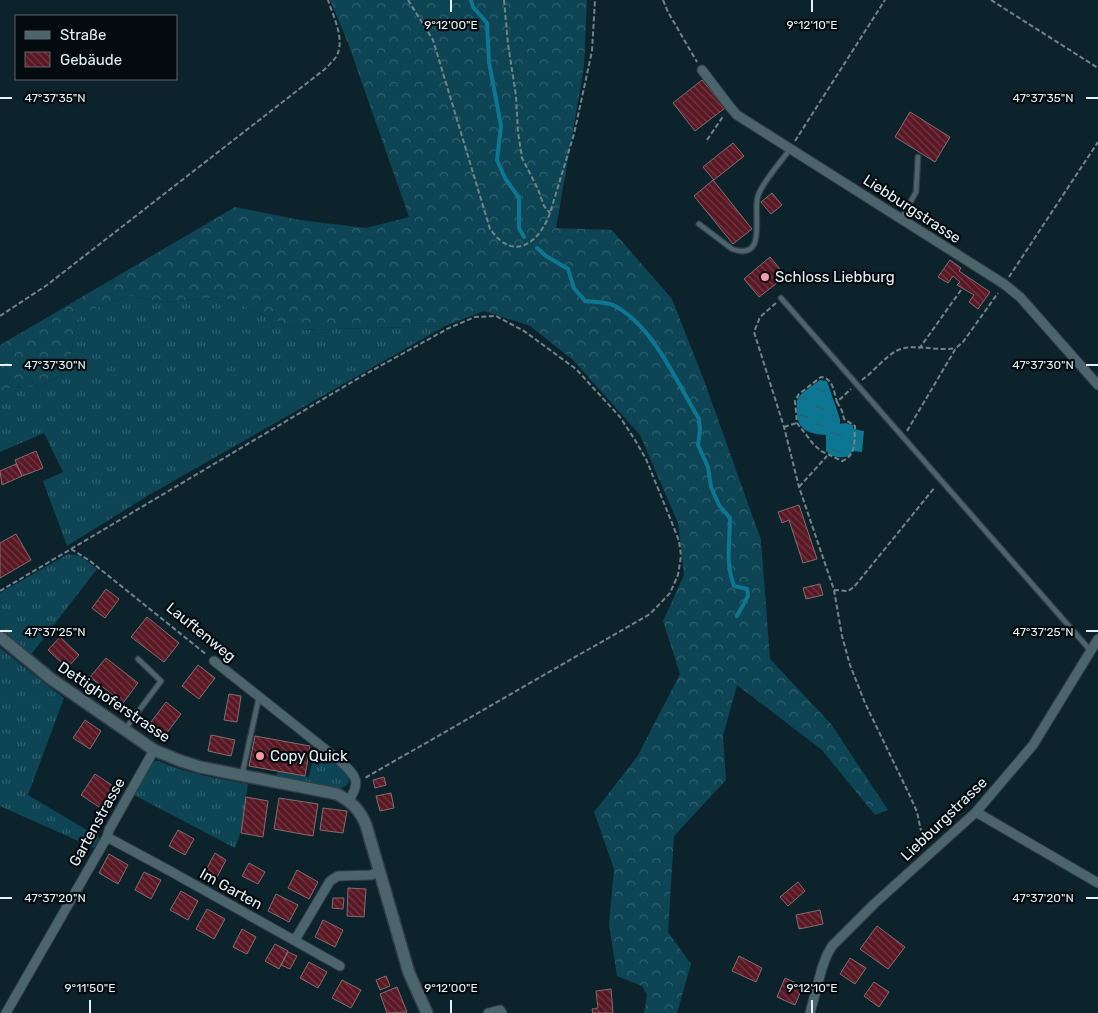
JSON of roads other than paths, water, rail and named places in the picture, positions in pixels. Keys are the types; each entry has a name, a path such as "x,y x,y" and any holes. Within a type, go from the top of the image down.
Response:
{"street":[{"name":"Liebburgstrasse","path":"702,70 730,107 761,131 791,147 900,219 1004,284 1020,297 1098,385"},
{"name":"Dettighoferstrasse","path":"0,637 50,678 154,750 181,761 338,794 349,800"},
{"name":"Liebburgstrasse","path":"810,1013 822,968 832,946 874,904 976,812 1033,745 1098,639"},
{"name":"Lauftenweg","path":"214,661 352,772 356,783 355,790 349,800"},
{"name":"Gartenstrasse","path":"6,1013 107,837 113,822 154,750"},
{"path":"349,800 361,812 366,825 409,973 427,1013"},
{"path":"976,812 1098,883"},
{"name":"Im Garten","path":"107,837 170,870 340,966"},
{"path":"295,940 330,880 338,876 371,875 379,872"},
{"path":"488,1013 500,1010 502,1013"}],"lane":[{"path":"699,224 732,249 738,251 751,248 756,239 758,195 761,187 791,147"},
{"path":"900,219 916,192 918,157"},
{"path":"782,298 1091,651"},
{"path":"124,729 161,681 138,659"},
{"path":"242,775 259,696"}],"water":[{"path":"820,380 827,381 840,424 853,425 853,429 864,431 862,452 852,451 851,455 844,457 832,455 826,451 826,435 810,432 800,424 797,414 798,398"}],"waterway":[{"path":"471,0 473,7 487,23 489,62 501,126 497,160 505,178 519,198 519,228 524,237"},
{"path":"537,248 546,256 568,269 574,288 585,301 615,306 629,315 641,327 653,341 699,419 698,445 708,467 711,487 719,505 730,518 729,560 731,577 734,586 747,589 748,596 737,616"}],"place":[{"name":"Schloss Liebburg","path":"765,277"},
{"name":"Copy Quick","path":"260,756"}]}
